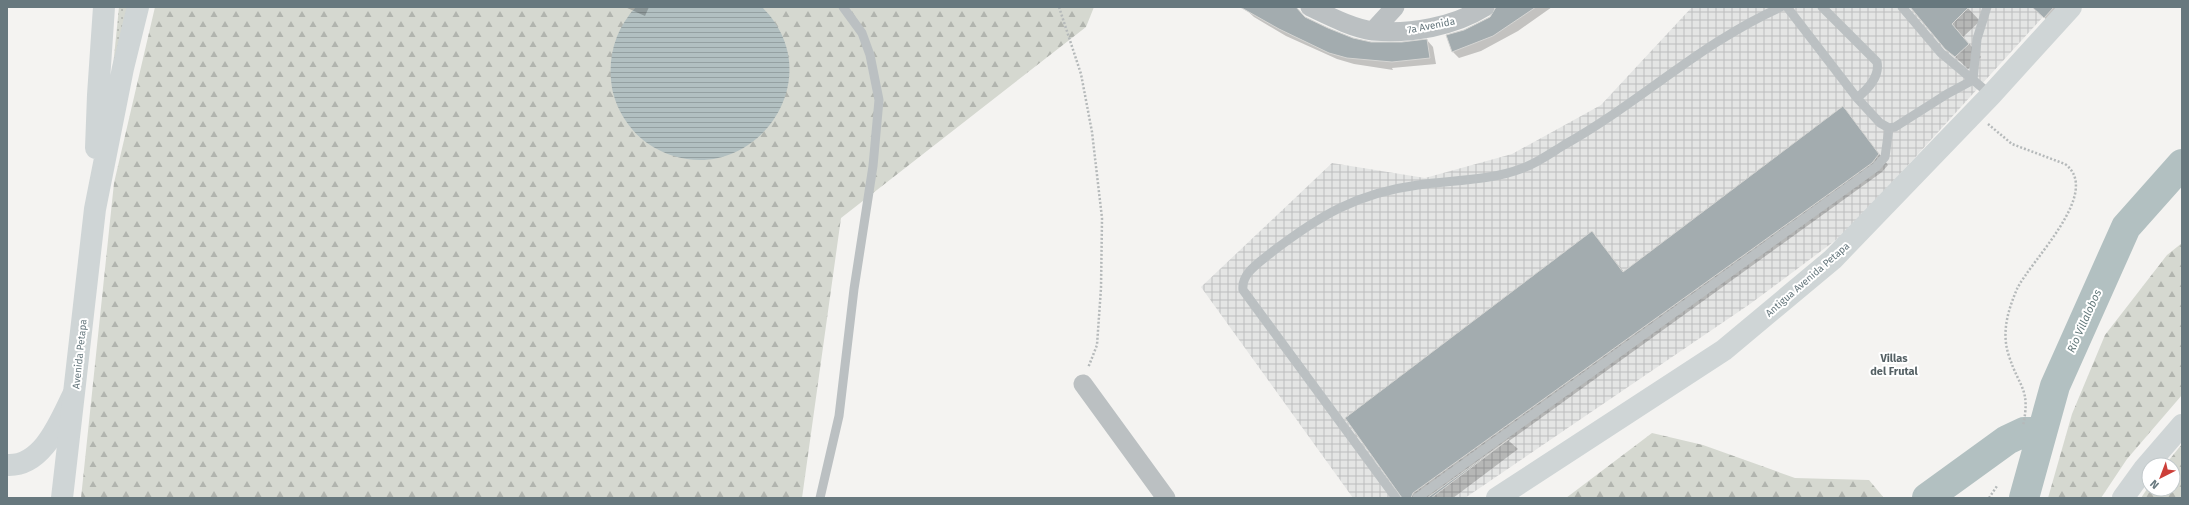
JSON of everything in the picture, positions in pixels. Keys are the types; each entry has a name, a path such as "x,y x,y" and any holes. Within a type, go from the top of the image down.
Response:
{"main road":[{"name":"Avenida Petapa","path":"62,498 95,209 98,95 104,7"},
{"name":"Avenida Petapa","path":"95,209 123,68 138,7"},
{"name":"Antigua Avenida Petapa","path":"1497,498 1724,350 1833,259 1991,95 2071,7"},
{"path":"7,465 22,464 37,454 57,426 75,392"},
{"path":"2123,498 2144,469 2182,425"}],"street":[{"name":"7a Avenida","path":"1310,7 1341,21 1373,30 1422,29 1452,22 1485,7"},
{"path":"1373,30 1395,7"},
{"path":"1082,384 1166,498"}],"lane":[{"path":"820,498 840,416 854,289 873,166 879,100 870,55 862,33 843,7"},
{"path":"1396,498 1243,290 1243,281 1245,277 1260,261 1296,233 1339,207 1383,192 1417,185 1475,179 1523,168 1582,135 1727,37 1764,14 1781,7"},
{"path":"1787,7 1857,98 1880,123 1889,128 1895,127 1947,94 1973,80"},
{"path":"1822,7 1877,62 1878,69 1874,81 1857,98"},
{"path":"1902,7 1941,53 1991,95"},
{"path":"1973,80 1977,39 1987,7"},
{"path":"1416,498 1876,167 1884,157 1889,128"}],"path":[{"path":"1059,7 1081,74 1092,132 1102,218 1102,288 1097,346 1082,384"},
{"path":"1976,110 1989,126 2012,144 2065,164 2072,169 2076,178 2076,193 2070,210 2024,277 2005,322 2005,339 2008,356 2026,394 2026,410 2023,426"},
{"path":"1989,498 1997,486"}],"shaded area":[{"path":"636,7 762,7 783,37 789,69 784,100 768,127 744,148 715,159 682,158 647,143 640,138 634,132 620,111 614,96 611,77 614,44 623,25"},
{"path":"1692,7 2052,7 1848,231 1750,304 1465,498 1353,498 1201,287 1332,163 1425,178 1512,154 1601,105"}],"green space":[{"path":"119,7 129,7 113,67"},
{"path":"155,7 1094,7 1086,27 841,218 802,498 81,498 114,183"},
{"path":"2182,243 2182,395 2127,459 2101,498 2048,498 2072,414 2105,335 2167,255"},
{"path":"1652,433 1703,445 1795,478 1869,480 1884,498 1566,498"},
{"path":"2182,444 2182,498 2141,498 2181,497 2181,457 2171,457"}],"building":[{"path":"1240,7 1296,7 1305,17 1328,28 1353,38 1371,42 1402,42 1427,39 1430,58 1392,62 1347,58 1329,53 1279,29"},
{"path":"1496,7 1536,7 1493,36 1452,52 1446,35 1464,30 1490,17"},
{"path":"1910,7 1969,7 1952,24 1969,44 1955,57 1945,49"},
{"path":"2032,7 2054,7 2044,18"},
{"path":"1843,106 1879,154 1872,163 1413,493 1411,498 1402,498 1345,418 1592,231 1623,272"},
{"path":"1509,439 1431,498 1427,498"}],"waterway":[{"name":"Río Villalobos","path":"2024,498 2055,386 2126,227 2182,164"},
{"path":"1927,498 2007,440 2024,432 2042,432"}],"district":[{"name":"Villas del Frutal","path":"1894,364"}]}
